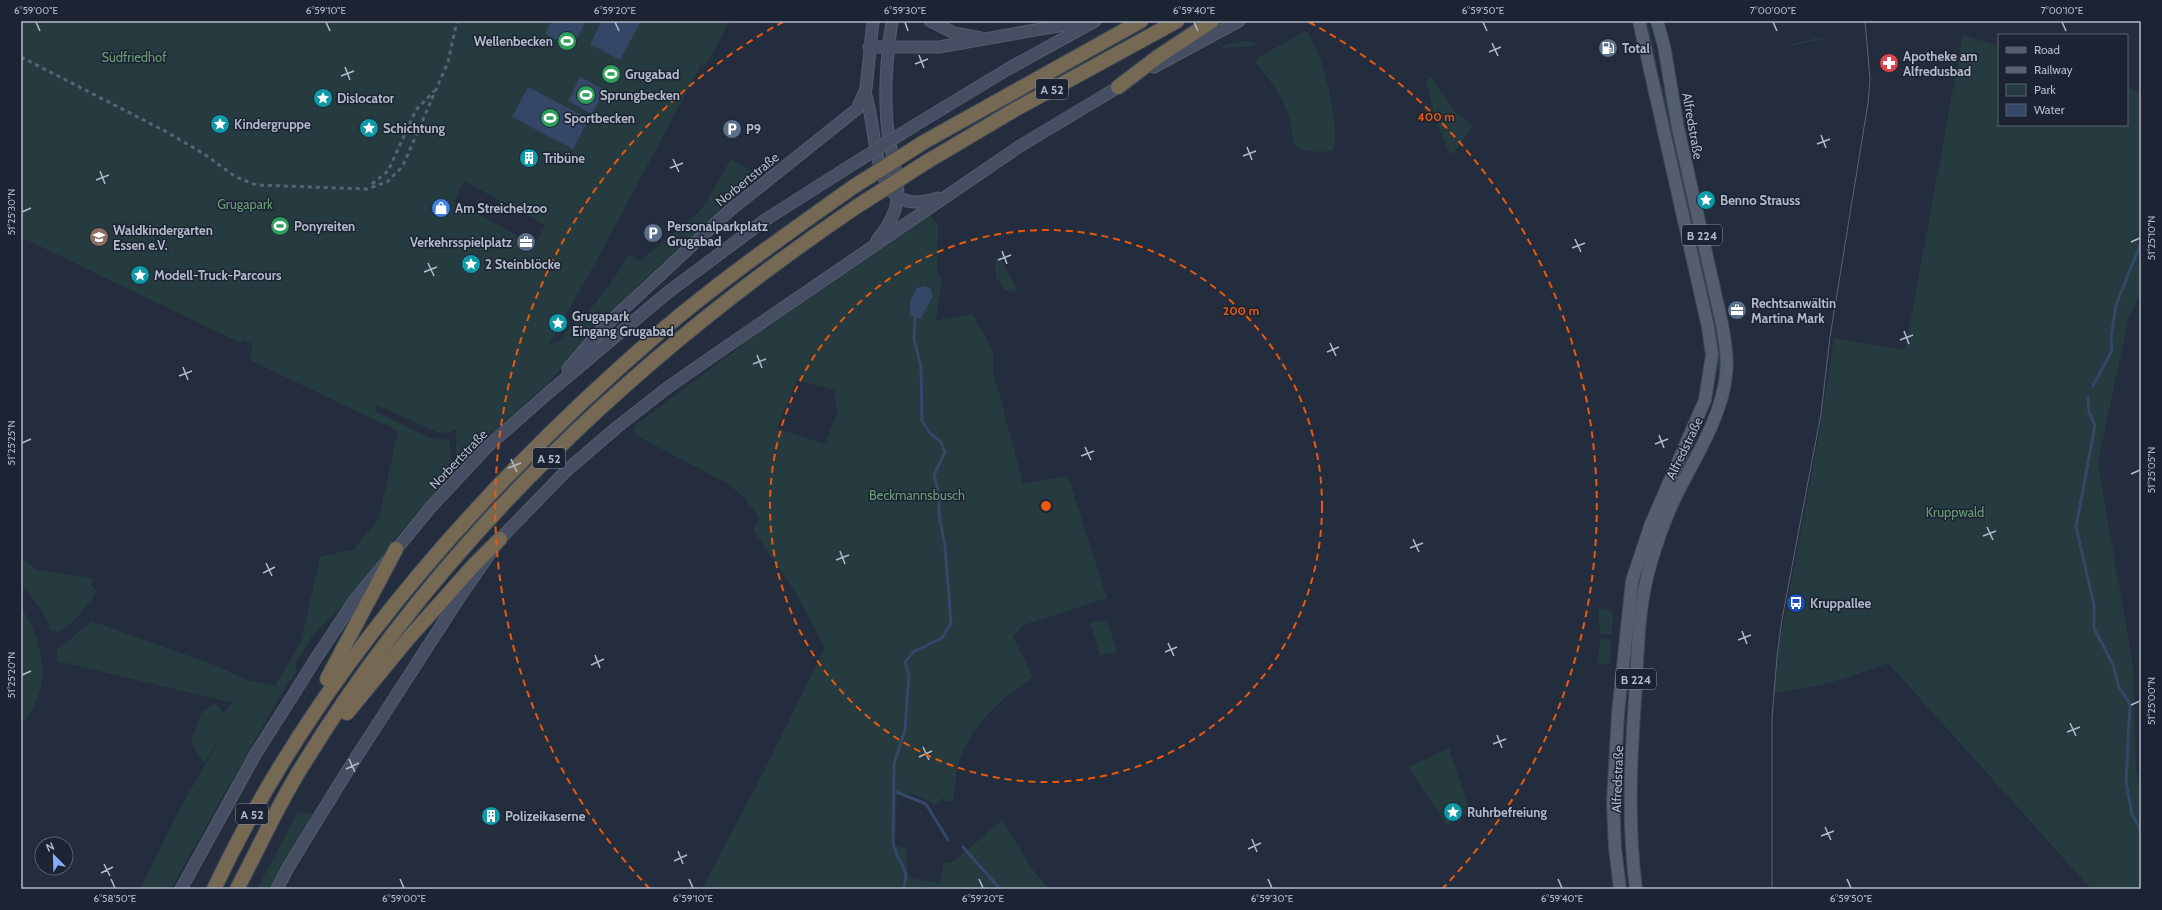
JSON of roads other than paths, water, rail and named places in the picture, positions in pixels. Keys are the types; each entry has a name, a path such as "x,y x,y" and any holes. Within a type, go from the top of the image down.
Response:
{"highway":[{"name":"A 52","path":"214,889 235,844 294,742 347,664 387,611 482,504 537,448 661,332 767,248 853,187 924,142 1141,21"},
{"name":"A 52","path":"237,889 301,766 356,683 412,609 492,518 550,457 614,396 682,336 776,262 856,207 928,161 1029,102 1177,21"},
{"path":"1118,87 1159,56 1212,21"},
{"path":"301,766 323,744 355,702 407,640 477,561 500,539"},
{"path":"294,742 396,549"}],"main road":[{"name":"Norbertstraße","path":"546,394 602,329 728,212 849,117 860,106 866,93 869,47 873,21"},
{"path":"866,250 886,228 894,214 898,197 899,182 887,122 886,90 888,47 892,21"},
{"path":"930,21 954,33 987,40"},
{"path":"869,47 939,47 987,40 1087,21"},
{"name":"Norbertstraße","path":"181,889 255,755 301,681 354,601 396,549 487,447 546,394 667,293 765,220 917,124 1095,21"},
{"path":"277,889 289,866 348,770 443,623 500,539 547,489 616,428 673,384 866,250 912,221 948,194 1020,146 1118,87 1239,21"},
{"name":"Alfredstraße","path":"1620,889 1614,848 1613,802 1618,714 1632,581 1651,524 1705,400 1712,356 1708,327 1639,21"},
{"name":"Alfredstraße","path":"1636,889 1631,846 1629,800 1639,621 1645,584 1654,552 1671,507 1713,421 1724,391 1726,374 1726,350 1722,324 1678,128 1664,46 1657,21"},
{"path":"866,93 871,110 878,162 888,186 898,197 910,202 922,203 948,194"}],"water":[{"name":"Wellenbecken","path":"552,21 586,21 572,48 545,34"},
{"path":"602,21 641,21 620,60 590,44"},
{"name":"Sprungbecken","path":"580,77 605,90 592,114 568,101"},
{"name":"Sportbecken","path":"528,87 589,119 573,149 512,117"},
{"path":"923,286 930,288 933,296 921,318 915,318 910,315 910,301 917,288"}],"waterway":[{"path":"2093,386 2112,350 2111,338 2116,305 2141,243"},
{"path":"903,889 906,875 894,849 893,842 894,764 905,730 909,674 905,662 913,652 942,638 951,623 945,546 939,515 939,495 934,475 945,452 941,442 929,432 922,421 921,367 914,339 915,318"},
{"path":"2088,397 2089,412 2095,425 2076,527 2094,605 2094,628 2113,665 2119,687 2130,704 2126,782 2132,814 2141,831"},
{"path":"894,791 926,804 948,840"},
{"path":"963,847 1000,889"}],"tram line":[{"path":"1772,889 1772,718 1777,657 1782,619 1821,414 1830,337 1868,103 1870,79 1865,21"}],"railway":[{"path":"21,57 165,131 204,154 236,177 256,185 367,189 387,182 404,163 448,62 457,21"},
{"path":"372,184 388,171 416,110 434,91"}],"place":[{"name":"Wellenbecken","path":"567,41"},
{"name":"Total","path":"1608,48"},
{"name":"Apotheke am Alfredusbad","path":"1889,63"},
{"name":"Grugabad","path":"611,74"},
{"name":"Sprungbecken","path":"586,95"},
{"name":"Dislocator","path":"323,98"},
{"name":"Sportbecken","path":"550,118"},
{"name":"Kindergruppe","path":"220,124"},
{"name":"Schichtung","path":"369,128"},
{"name":"P9","path":"732,129"},
{"name":"Tribüne","path":"529,158"},
{"name":"Benno Strauss","path":"1706,200"},
{"name":"Am Streichelzoo","path":"441,208"},
{"name":"Ponyreiten","path":"280,226"},
{"name":"Personalparkplatz Grugabad","path":"653,233"},
{"name":"Waldkindergarten Essen e.V.","path":"99,237"},
{"name":"Verkehrsspielplatz","path":"526,242"},
{"name":"2 Steinblöcke","path":"471,264"},
{"name":"Modell-Truck-Parcours","path":"140,275"},
{"name":"Rechtsanwältin Martina Mark","path":"1737,310"},
{"name":"Grugapark Eingang Grugabad","path":"558,323"},
{"name":"Kruppallee","path":"1796,603"},
{"name":"Ruhrbefreiung","path":"1453,812"},
{"name":"Polizeikaserne","path":"491,816"}],"park label":[{"name":"Südfriedhof","path":"134,57"},
{"name":"Grugapark","path":"245,204"},
{"name":"Beckmannsbusch","path":"917,495"},
{"name":"Kruppwald","path":"1955,512"}]}
